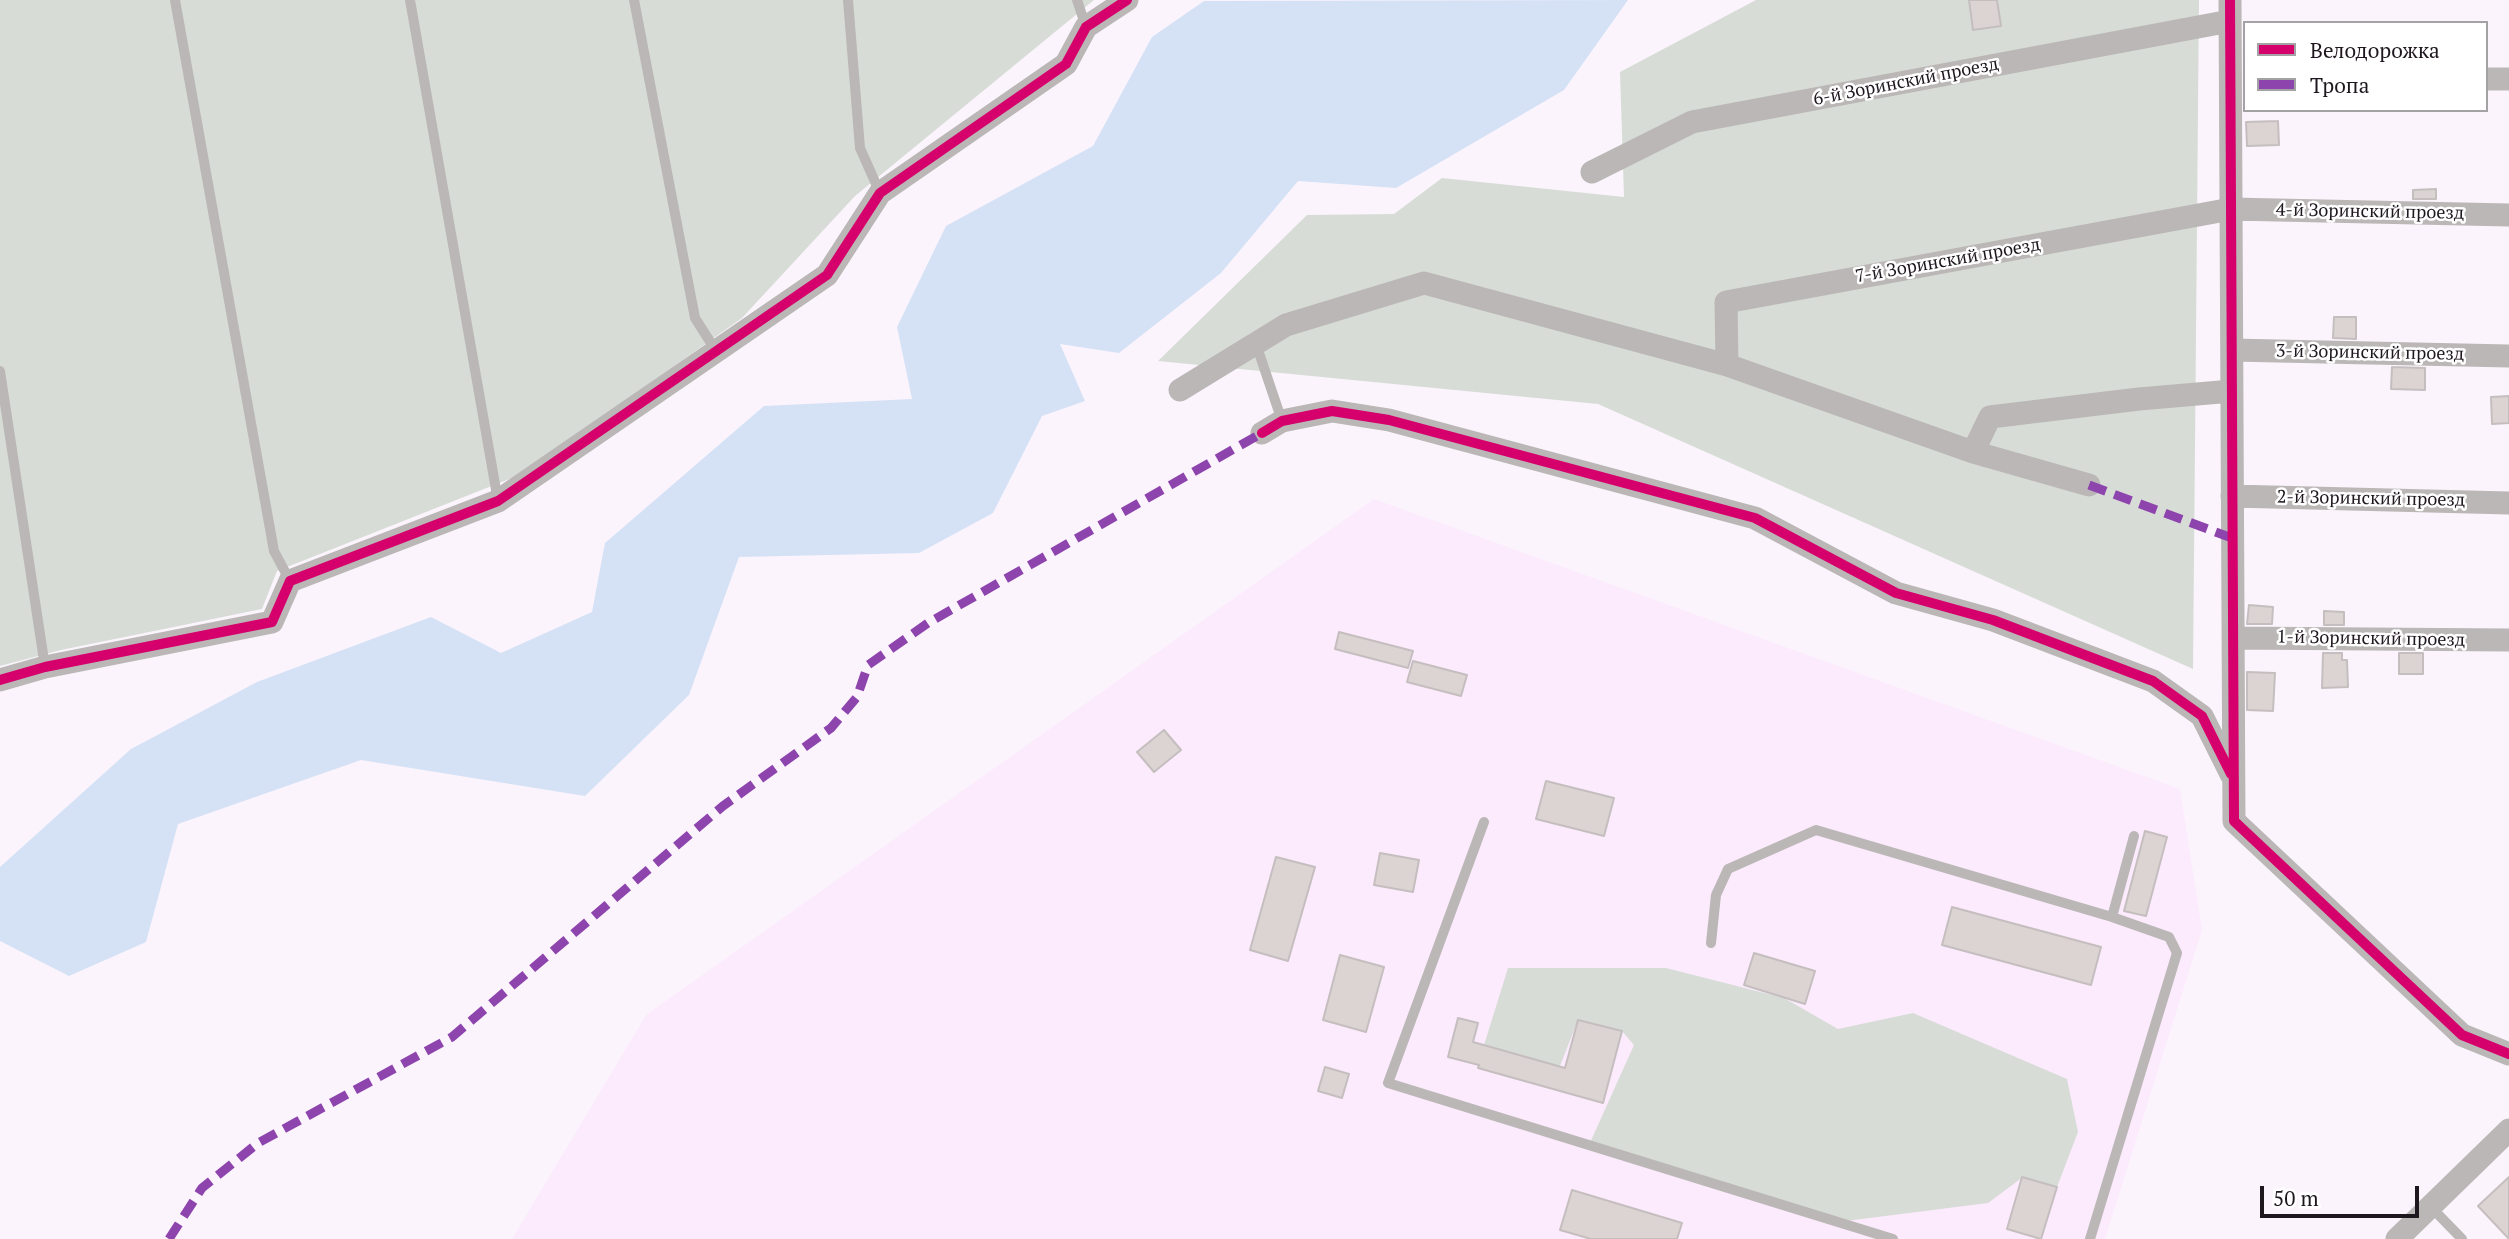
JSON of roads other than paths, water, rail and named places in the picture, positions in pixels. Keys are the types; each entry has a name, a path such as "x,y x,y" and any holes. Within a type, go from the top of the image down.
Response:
{"street":[{"path":"0,680 45,667 272,622 290,581 498,501 828,275 880,193 1066,64 1086,27 1127,0"},
{"path":"2230,10 2238,82 2231,209 2234,821 2462,1035 2509,1054"},
{"name":"6-й Зоринский проезд","path":"1592,172 1692,122 2230,10"},
{"path":"2488,79 2509,79"},
{"name":"4-й Зоринский проезд","path":"2231,209 2509,215"},
{"name":"7-й Зоринский проезд","path":"1727,365 1726,302 2231,209"},
{"path":"1180,390 1286,325 1424,283 1727,365 1973,452 2089,485"},
{"name":"3-й Зоринский проезд","path":"2232,349 2509,356"},
{"path":"1973,452 1990,417 2232,391"},
{"path":"1262,433 1282,421 1332,411 1389,420 1755,518 1896,593 1993,620 2153,681 2202,716 2233,779"},
{"name":"2-й Зоринский проезд","path":"2232,496 2509,503"},
{"name":"1-й Зоринский проезд","path":"2233,638 2509,640"},
{"path":"2397,1239 2509,1130"}],"lane":[{"path":"175,0 274,551 290,581"},
{"path":"410,0 498,501"},
{"path":"634,0 695,318 716,351"},
{"path":"848,0 860,148 880,193"},
{"path":"1077,0 1086,27"},
{"path":"1256,344 1282,421"},
{"path":"0,371 45,667"},
{"path":"1484,822 1388,1083 1893,1239"},
{"path":"1711,943 1716,895 1728,869 1816,830 2112,917 2169,937 2177,953 2091,1239"},
{"path":"2112,917 2134,836"},
{"path":"2430,1206 2462,1239"}],"water":[{"path":"1628,0 1564,90 1396,188 1298,181 1221,273 1119,353 1060,344 1085,401 1042,416 993,513 919,553 739,557 689,695 585,796 361,760 178,824 146,942 69,976 0,941 0,867 131,749 257,682 431,617 501,653 592,612 605,543 764,406 912,399 897,327 946,226 1093,146 1152,37 1204,1"}]}
